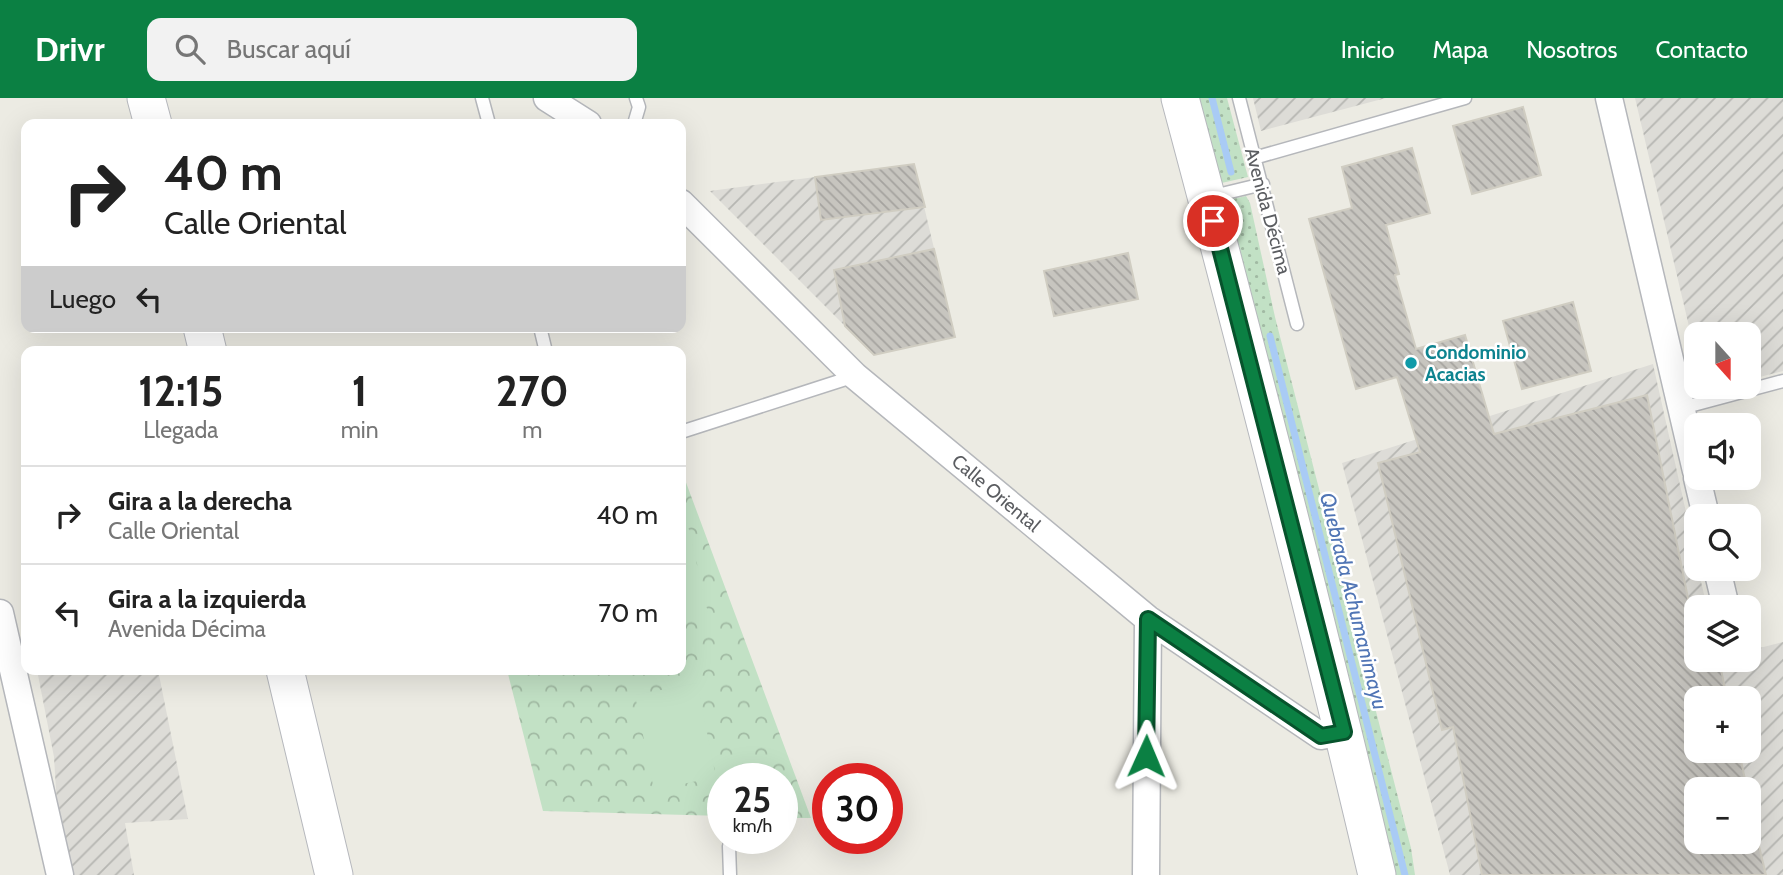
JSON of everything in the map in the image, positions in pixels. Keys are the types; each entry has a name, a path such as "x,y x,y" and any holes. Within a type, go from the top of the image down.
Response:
{"main road":[{"path":"146,98 152,119"},
{"path":"1180,98 1344,732 1377,875"},
{"path":"286,675 334,875"}],"street":[{"path":"547,98 580,119"},
{"path":"1609,98 1684,417"},
{"name":"Calle Oriental","path":"686,208 855,376 1148,619 1321,736 1344,732"},
{"path":"0,613 6,667 60,875"},
{"path":"1146,875 1148,619"}],"lane":[{"path":"482,98 488,119"},
{"path":"635,119 639,107 636,98"},
{"name":"Avenida Décima","path":"1239,98 1297,324"},
{"path":"1254,158 1465,98"},
{"path":"1207,198 1263,184"},
{"path":"686,430 855,376"},
{"path":"1682,408 1783,381"},
{"path":"729,854 730,875"}],"shaded area":[{"path":"1253,98 1386,98 1261,131"},
{"path":"1635,98 1783,98 1783,371 1761,377 1761,322 1688,322"},
{"path":"914,164 955,337 874,355 710,191"},
{"path":"1653,364 1684,504 1684,581 1701,581 1704,595 1684,595 1684,672 1761,672 1761,648 1783,642 1783,875 1450,875 1342,463"},
{"path":"38,675 159,675 188,819 125,823 134,875 69,875 58,822 54,757"}],"green space":[{"path":"1196,98 1227,98 1248,177 1217,184"},
{"path":"1246,196 1250,203 1275,317 1411,848 1415,875 1394,875 1227,205 1232,199"},
{"path":"686,482 791,763 707,763 707,816 543,811 508,675 686,675"},
{"path":"686,517 708,613 686,618"},
{"path":"697,683 713,763 707,763 707,779 654,790 635,695"},
{"path":"798,783 811,818 798,818"}],"building":[{"path":"1523,107 1541,175 1472,194 1453,126"},
{"path":"1412,148 1430,213 1386,225 1399,274 1395,275 1416,349 1465,335 1494,434 1647,395 1687,595 1684,595 1684,672 1722,672 1724,686 1684,686 1684,763 1742,763 1744,777 1684,777 1684,854 1761,854 1766,875 1482,875 1453,727 1442,730 1378,463 1420,452 1397,377 1356,389 1309,219 1352,208 1342,167"},
{"path":"914,164 925,207 821,220 815,177"},
{"path":"934,249 955,337 874,355 845,326 834,270"},
{"path":"1128,253 1138,299 1054,316 1044,271"},
{"name":"Condominio Acacias","path":"1573,302 1591,371 1522,389 1503,321"}],"waterway":[{"name":"Quebrada Achumanimayu","path":"1212,98 1231,172"},
{"name":"Quebrada Achumanimayu","path":"1270,336 1405,875"}],"place":[{"name":"Condominio Acacias","path":"1411,363"}],"route":[{"path":"1146,756 1148,619 1321,736 1344,732 1213,221"}]}
